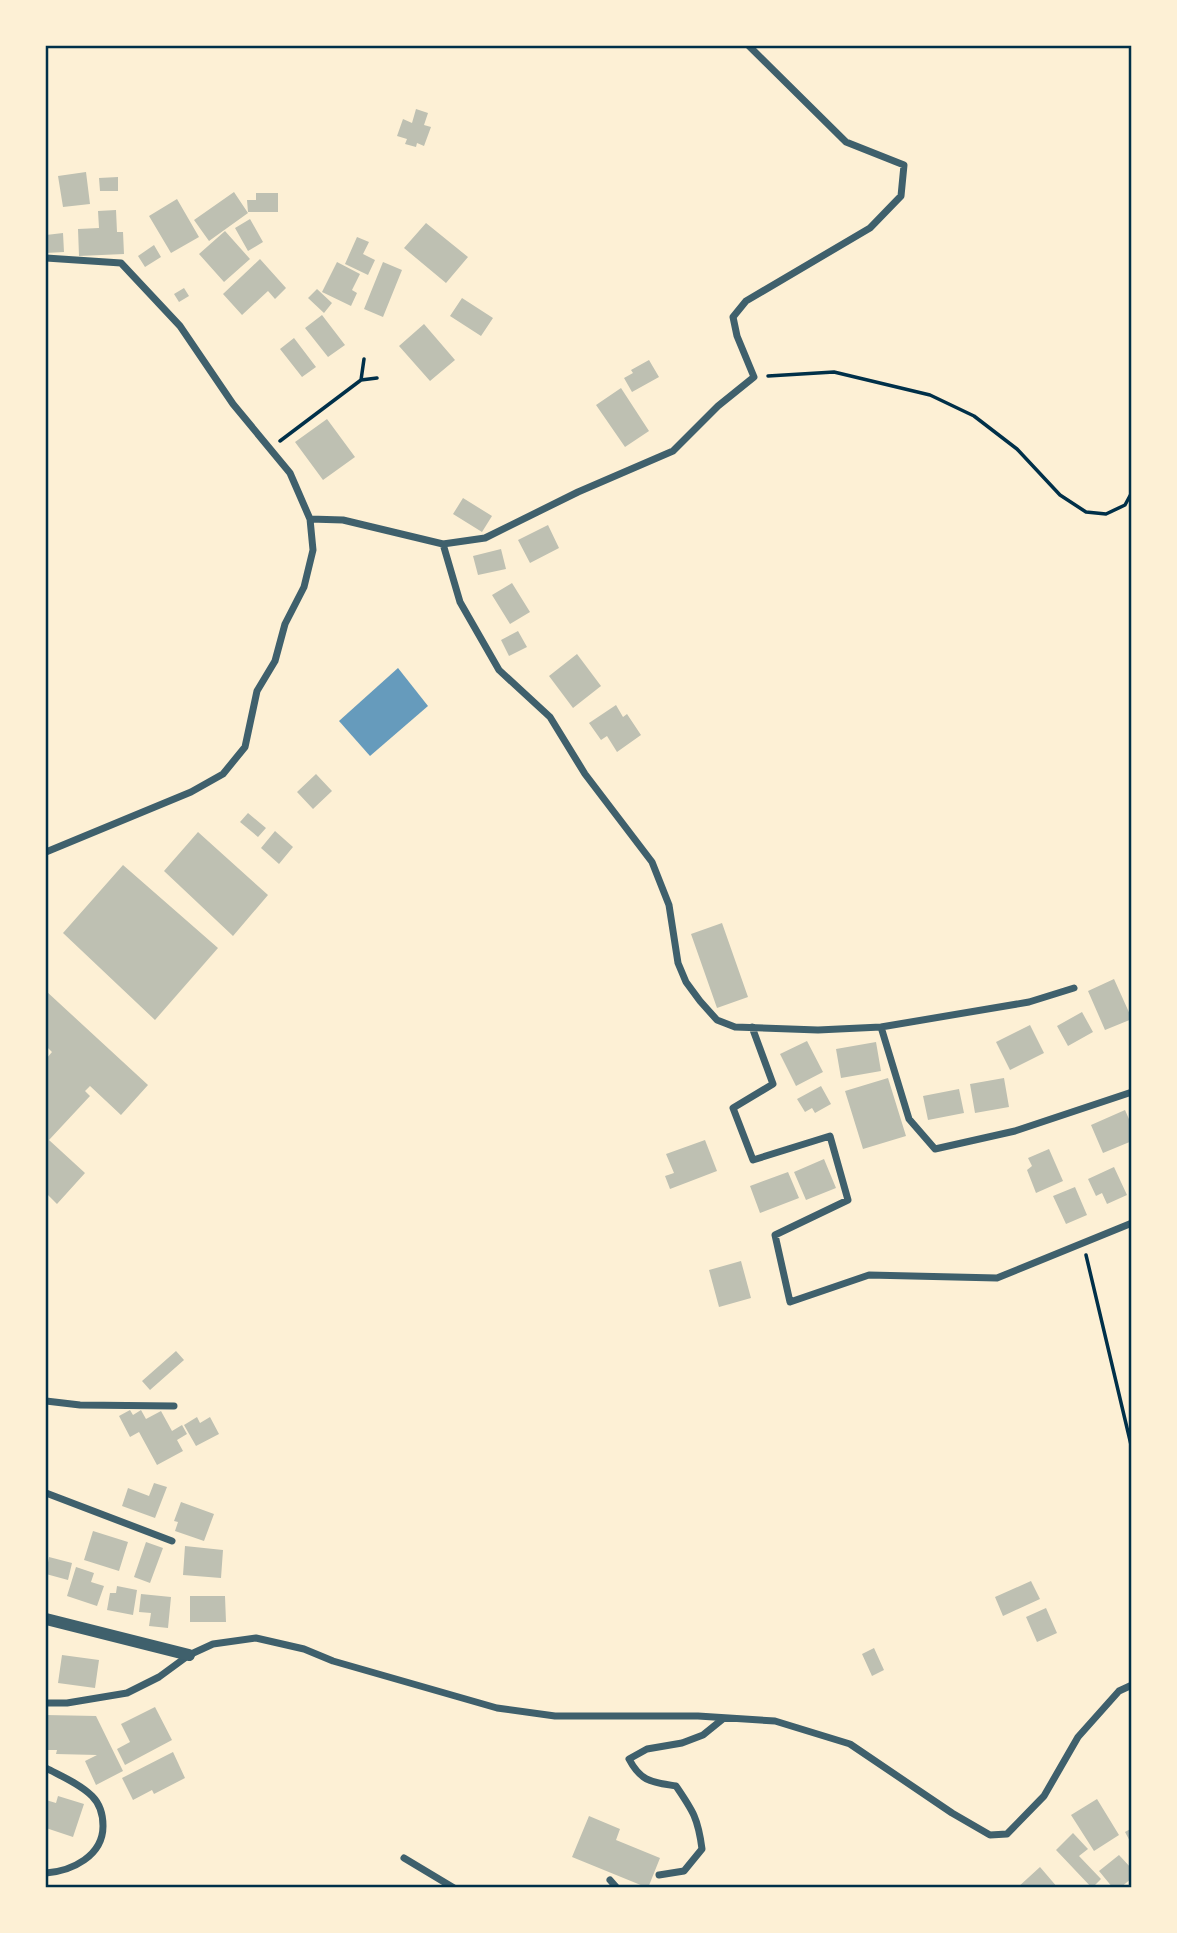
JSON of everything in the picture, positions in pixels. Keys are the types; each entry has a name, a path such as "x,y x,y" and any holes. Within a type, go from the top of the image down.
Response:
{"street":[{"path":"310,519 343,520 443,544 485,538 578,492 673,451 718,406 754,377 737,336 733,317 746,300 870,228 901,196 904,165 846,142 748,46"},
{"path":"46,257 121,263 180,326 233,404 290,473 310,519 313,550 304,587 285,624 275,661 257,691 245,747 223,774 191,792 46,852"},
{"path":"443,544 460,602 499,670 550,717 584,774 652,862 669,905 678,963 686,982 717,1020 735,1027 818,1030 881,1027 1028,1002 1074,988"},
{"path":"752,1027 773,1084 733,1108 753,1160 830,1136 848,1200 775,1235 790,1302 869,1275 997,1278 1132,1223"},
{"path":"881,1027 909,1119 935,1149 1015,1131 1132,1092"},
{"path":"46,1401 80,1405 174,1406"},
{"path":"46,1493 172,1541"},
{"path":"46,1619 189,1655"},
{"path":"46,1703 66,1703 127,1693 159,1677 189,1655 213,1644 256,1638 304,1649 333,1661 496,1707 555,1716 698,1716 775,1721 850,1744 952,1813 990,1835 1007,1834 1045,1796 1078,1737 1119,1690 1132,1685"},
{"path":"659,1874 684,1871 702,1849 699,1824 676,1786 655,1782 637,1774 629,1759 647,1749 682,1743 703,1735 724,1718"},
{"path":"46,1768 93,1797 103,1815 100,1846 85,1859 59,1872 46,1873"},
{"path":"404,1858 454,1888"},
{"path":"611,1880 617,1888"}],"path":[{"path":"361,380 364,359"},
{"path":"754,377 834,372 930,395 974,416 1017,449 1060,495 1086,512 1106,514 1125,505 1132,492"},
{"path":"270,449 361,380 377,378"},
{"path":"1083,1243 1132,1449"}],"water":[{"path":"398,668 428,706 370,756 339,721"}],"building":[{"path":"416,109 428,113 424,125 431,127 424,146 417,143 416,147 405,144 407,139 397,136 403,119 412,123"},
{"path":"86,172 90,204 63,207 58,176"},
{"path":"118,177 118,191 100,191 99,178"},
{"path":"234,192 248,213 209,241 194,220"},
{"path":"256,193 278,193 278,212 248,212 247,200 256,200"},
{"path":"177,199 199,237 171,253 149,216"},
{"path":"116,210 117,232 123,232 124,254 79,256 78,229 99,228 98,211"},
{"path":"250,219 263,242 248,251 235,228"},
{"path":"426,223 468,257 446,283 404,248"},
{"path":"225,231 250,259 224,282 199,254"},
{"path":"63,233 64,252 46,253 46,235"},
{"path":"357,237 369,242 363,254 375,260 368,275 345,264"},
{"path":"154,245 161,257 145,267 138,256"},
{"path":"260,259 286,288 275,299 268,291 242,315 223,294"},
{"path":"337,262 360,274 352,290 357,293 351,306 322,292"},
{"path":"383,262 402,270 383,317 364,309"},
{"path":"184,288 189,296 179,302 174,294"},
{"path":"317,289 332,303 324,313 308,298"},
{"path":"462,298 493,318 481,336 450,316"},
{"path":"322,315 345,345 328,357 305,328"},
{"path":"424,324 455,360 430,381 399,346"},
{"path":"294,338 316,367 302,377 280,349"},
{"path":"649,360 659,377 632,392 624,378 633,373 631,370"},
{"path":"621,388 649,431 625,447 596,405"},
{"path":"327,419 355,457 323,480 295,442"},
{"path":"463,498 492,516 482,532 453,514"},
{"path":"548,525 559,548 530,563 518,540"},
{"path":"501,549 506,569 478,575 473,556"},
{"path":"512,583 530,612 510,624 492,595"},
{"path":"518,631 527,647 509,656 501,640"},
{"path":"577,654 601,686 573,708 549,676"},
{"path":"616,705 623,717 627,714 641,735 617,752 607,736 601,740 589,723"},
{"path":"316,774 332,791 313,809 297,792"},
{"path":"248,813 266,828 258,837 240,822"},
{"path":"275,831 293,847 279,864 261,848"},
{"path":"198,832 268,895 233,936 164,871"},
{"path":"123,865 218,948 155,1020 63,933"},
{"path":"722,923 748,997 717,1008 691,934"},
{"path":"1114,979 1132,1019 1105,1030 1088,991"},
{"path":"46,991 148,1085 121,1115 90,1086 85,1091 90,1096 49,1140 85,1173 57,1204 46,1193 46,1059 52,1052 46,1046"},
{"path":"1082,1012 1093,1032 1068,1046 1057,1026"},
{"path":"1030,1025 1044,1053 1010,1070 996,1042"},
{"path":"807,1041 823,1072 796,1086 780,1054"},
{"path":"876,1042 881,1071 841,1078 836,1049"},
{"path":"888,1078 906,1136 863,1149 845,1091"},
{"path":"1004,1078 1009,1107 975,1113 970,1084"},
{"path":"821,1086 831,1104 815,1113 812,1108 805,1112 797,1099"},
{"path":"959,1089 964,1113 928,1120 923,1096"},
{"path":"1125,1110 1132,1126 1132,1141 1103,1153 1091,1125"},
{"path":"705,1140 717,1171 670,1189 665,1176 674,1173 666,1154"},
{"path":"1049,1149 1063,1181 1036,1193 1027,1170 1032,1166 1028,1158"},
{"path":"824,1159 836,1188 806,1200 794,1172"},
{"path":"1114,1167 1127,1195 1107,1204 1102,1193 1096,1196 1088,1179"},
{"path":"788,1172 799,1198 760,1213 750,1186"},
{"path":"1075,1187 1087,1215 1066,1224 1053,1196"},
{"path":"741,1261 751,1298 719,1307 709,1270"},
{"path":"176,1351 184,1360 150,1390 142,1381"},
{"path":"130,1410 133,1415 141,1410 146,1419 161,1411 172,1431 182,1425 187,1434 177,1440 183,1451 157,1465 139,1432 130,1437 119,1416"},
{"path":"197,1417 200,1423 210,1417 219,1434 196,1446 184,1425"},
{"path":"154,1483 167,1487 155,1518 122,1506 128,1488 149,1496"},
{"path":"181,1502 214,1514 204,1541 175,1531 178,1522 174,1521"},
{"path":"93,1531 128,1542 119,1571 84,1560"},
{"path":"146,1542 163,1548 150,1583 134,1577"},
{"path":"185,1546 223,1550 221,1578 183,1575"},
{"path":"49,1557 72,1563 68,1580 46,1574"},
{"path":"76,1567 94,1573 91,1582 104,1586 97,1606 67,1596"},
{"path":"1031,1581 1040,1599 1003,1616 995,1597"},
{"path":"117,1586 137,1590 133,1615 107,1610 110,1593 116,1593"},
{"path":"141,1594 171,1597 168,1628 149,1626 151,1613 139,1612"},
{"path":"190,1596 225,1596 226,1622 190,1622"},
{"path":"1046,1608 1057,1633 1037,1642 1026,1617"},
{"path":"874,1648 884,1670 872,1676 862,1654"},
{"path":"62,1655 99,1660 95,1688 58,1683"},
{"path":"155,1707 172,1740 125,1765 117,1749 130,1742 121,1724"},
{"path":"46,1715 96,1716 123,1771 96,1785 85,1761 97,1755 56,1754 57,1750 46,1750"},
{"path":"173,1752 185,1778 154,1794 152,1790 133,1800 122,1778"},
{"path":"58,1796 84,1804 73,1837 46,1828 46,1800 56,1803"},
{"path":"1097,1799 1119,1835 1094,1851 1071,1815"},
{"path":"589,1816 620,1829 616,1840 660,1858 648,1888 572,1857"},
{"path":"1132,1828 1132,1845 1125,1832"},
{"path":"1073,1833 1088,1849 1079,1856 1101,1879 1092,1888 1056,1850"},
{"path":"1119,1855 1132,1869 1132,1878 1120,1888 1113,1888 1099,1871"},
{"path":"1040,1867 1058,1888 1017,1888"}]}
